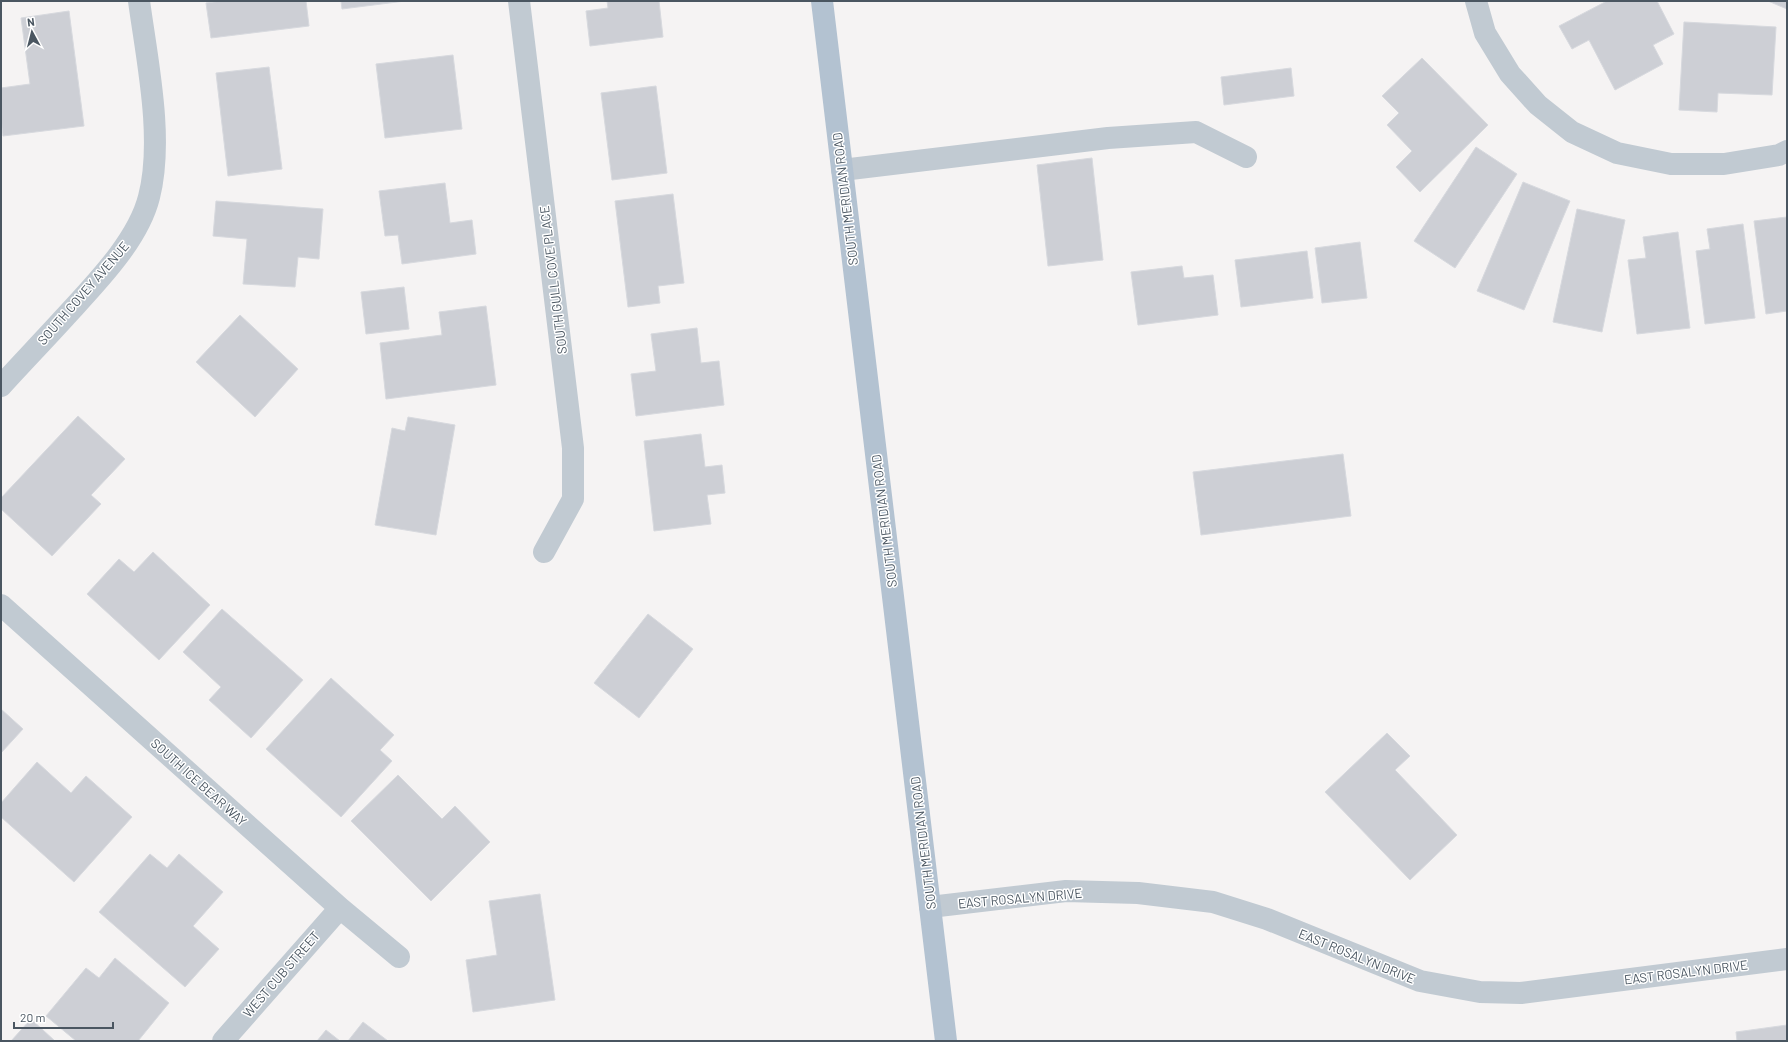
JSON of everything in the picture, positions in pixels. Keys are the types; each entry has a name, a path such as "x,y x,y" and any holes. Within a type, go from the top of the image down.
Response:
{"main road":[{"name":"SOUTH MERIDIAN ROAD","path":"822,1 946,1041"}],"street":[{"name":"SOUTH COVEY AVENUE","path":"1,386 110,266 134,233 149,197 155,157 152,101 139,1"},
{"name":"SOUTH GULL COVE PLACE","path":"519,1 573,448 573,499 544,552"},
{"path":"1476,1 1485,33 1510,74 1538,105 1572,132 1617,153 1671,164 1724,164 1779,155 1787,151"},
{"path":"842,170 1108,138 1196,132 1246,157"},
{"name":"SOUTH ICE BEAR WAY","path":"1,606 340,908 399,957"},
{"name":"EAST ROSALYN DRIVE","path":"930,906 1066,891 1138,893 1213,902 1267,919 1420,981 1480,992 1521,993 1787,959"},
{"name":"WEST CUB STREET","path":"223,1041 340,908"}],"building":[{"path":"221,1 306,1 309,26 211,38 206,3"},
{"path":"341,1 405,1 342,9"},
{"path":"607,1 659,1 663,37 590,46 586,11 608,8"},
{"path":"1607,1 1657,1 1674,34 1653,45 1663,64 1615,90 1589,40 1572,49 1559,26"},
{"path":"1768,1 1787,1 1787,9"},
{"path":"69,11 84,126 3,136 1,119 1,88 30,84 21,18"},
{"path":"1684,22 1776,27 1772,95 1718,93 1717,112 1679,110"},
{"path":"453,55 462,129 385,138 376,64"},
{"path":"1422,58 1488,125 1420,192 1396,167 1412,151 1387,125 1399,113 1382,96"},
{"path":"269,67 282,169 228,176 216,73"},
{"path":"1291,68 1294,96 1224,105 1221,77"},
{"path":"656,86 667,173 612,180 601,93"},
{"path":"1476,147 1517,174 1455,268 1414,241"},
{"path":"1092,158 1103,260 1048,266 1037,165"},
{"path":"1523,182 1570,201 1524,310 1477,291"},
{"path":"445,183 450,223 472,220 476,254 402,264 398,235 385,236 379,191"},
{"path":"673,194 684,283 658,286 660,303 628,307 615,201"},
{"path":"216,201 323,209 319,259 298,257 295,287 243,284 247,239 213,236"},
{"path":"1577,209 1625,220 1602,332 1553,322"},
{"path":"1787,217 1787,311 1766,314 1754,221"},
{"path":"1743,224 1755,318 1705,324 1696,251 1710,249 1707,229"},
{"path":"1678,232 1690,328 1637,334 1628,260 1646,258 1643,237"},
{"path":"1360,242 1367,298 1322,303 1315,248"},
{"path":"1307,251 1313,298 1241,307 1235,260"},
{"path":"1182,266 1184,278 1213,275 1218,315 1138,325 1131,272"},
{"path":"404,287 409,329 366,334 361,292"},
{"path":"486,306 496,385 386,399 380,343 442,335 439,312"},
{"path":"240,315 298,369 255,417 196,362"},
{"path":"697,328 701,363 719,361 724,405 636,416 631,374 656,371 651,334"},
{"path":"78,416 125,459 91,495 101,504 52,556 1,509 1,498"},
{"path":"408,417 455,425 436,535 375,525 392,428 405,431"},
{"path":"701,434 705,467 722,465 725,493 707,495 711,524 654,531 644,441"},
{"path":"1343,454 1351,516 1201,535 1193,472"},
{"path":"153,552 210,605 159,660 87,594 119,559 134,572"},
{"path":"222,609 303,680 251,738 209,700 221,687 183,652"},
{"path":"648,614 693,649 639,718 594,683"},
{"path":"331,678 394,735 380,750 392,761 341,817 266,749"},
{"path":"1,709 23,729 1,753"},
{"path":"1387,733 1410,756 1395,770 1457,835 1410,880 1325,792"},
{"path":"37,762 71,793 86,776 132,817 74,882 1,817 1,803"},
{"path":"398,775 442,819 455,806 490,842 431,901 351,821"},
{"path":"150,854 167,868 179,854 223,892 193,926 219,949 185,987 99,912"},
{"path":"540,894 555,1000 473,1012 466,960 497,955 489,901"},
{"path":"115,958 169,1003 138,1041 76,1041 46,1016 86,968 99,978"},
{"path":"31,1019 55,1041 11,1041"},
{"path":"363,1022 388,1041 348,1041"},
{"path":"1787,1025 1787,1041 1737,1041 1736,1032"},
{"path":"326,1030 340,1041 317,1041"}]}
